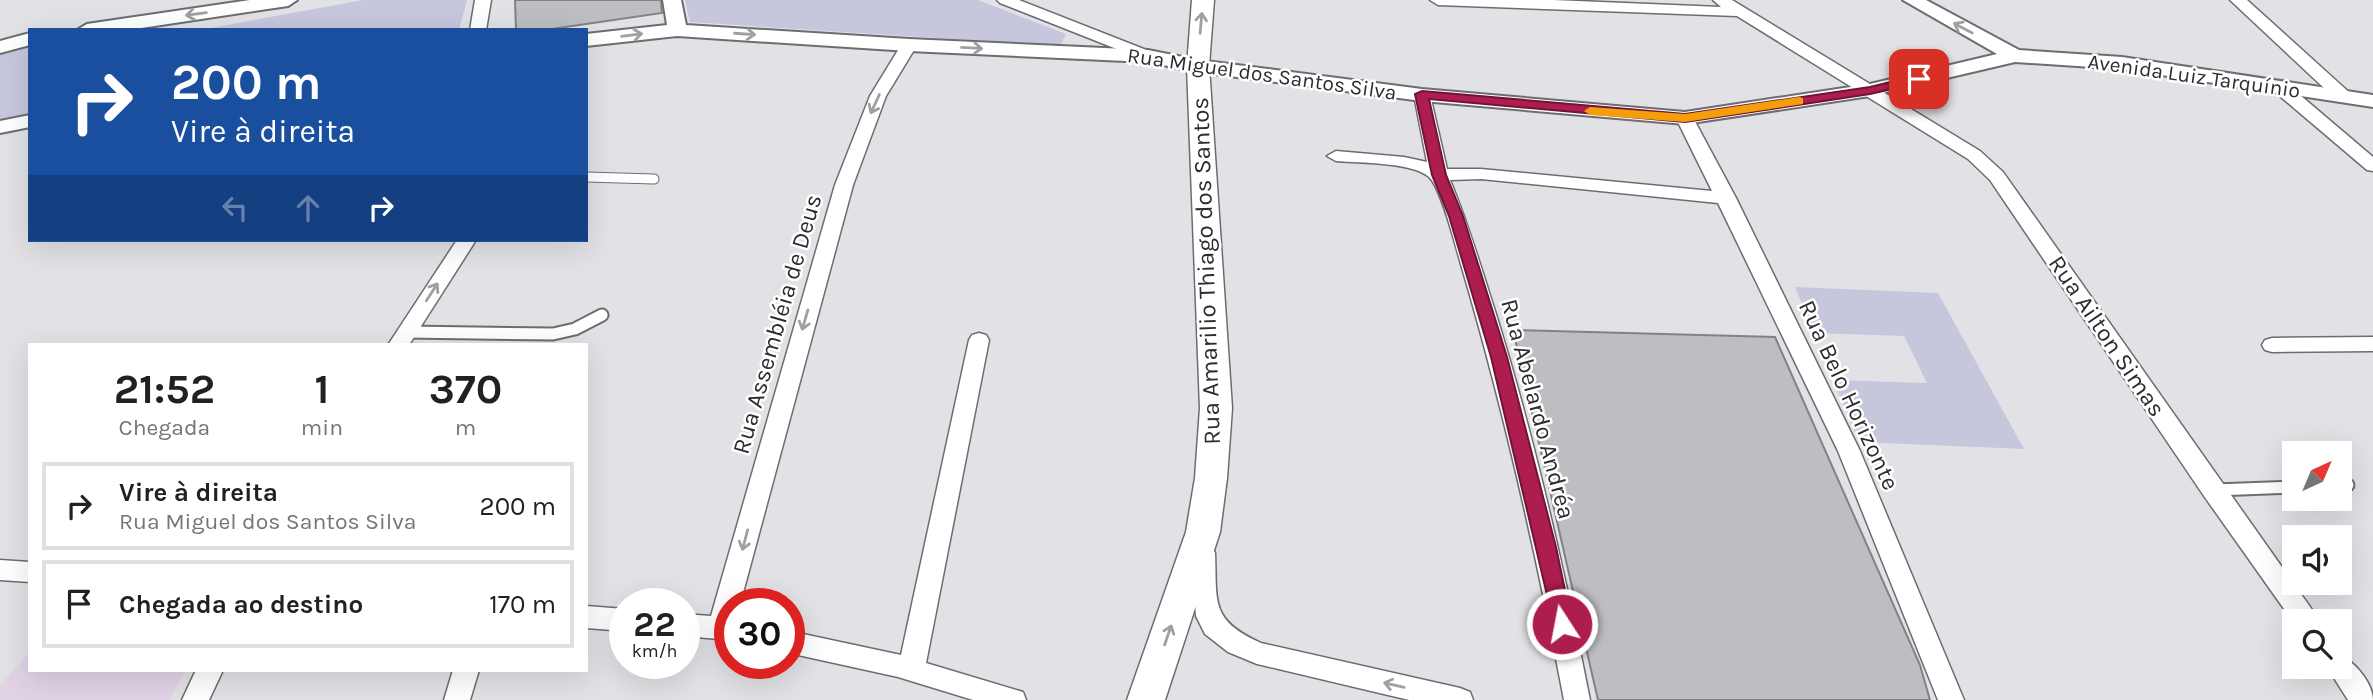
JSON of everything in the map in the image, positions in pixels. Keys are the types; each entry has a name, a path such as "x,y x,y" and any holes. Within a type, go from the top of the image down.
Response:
{"main road":[{"name":"Rua Amarilio Thiago dos Santos","path":"1146,700 1203,532 1211,478 1216,408 1208,210 1198,66 1203,0"}],"street":[{"path":"100,28 288,0"},
{"path":"478,28 484,0"},
{"path":"672,0 677,30"},
{"path":"1005,0 1148,56"},
{"path":"1438,0 1740,12"},
{"name":"Rua Ailton Simas","path":"1721,0 1974,155 1997,176 2212,490 2298,609"},
{"path":"1912,0 2015,56"},
{"path":"2238,0 2345,98"},
{"path":"1054,51 1073,43 1080,29"},
{"name":"Rua Miguel dos Santos Silva","path":"588,40 677,30 909,45 1148,56 1198,66 1422,94 1685,118 1870,90 2015,56"},
{"name":"Rua Assembléia de Deus","path":"736,588 844,185 878,96 909,45"},
{"name":"Avenida Luiz Tarquínio","path":"2015,56 2122,63 2373,101"},
{"path":"2281,88 2373,166"},
{"name":"Rua Abelardo Andréa","path":"1422,94 1439,175 1456,216 1499,357 1547,547 1577,700"},
{"name":"Rua Belo Horizonte","path":"1685,118 1727,198 1849,452 1951,700"},
{"path":"0,128 28,121"},
{"path":"1336,156 1404,162 1425,167 1439,175 1482,174 1727,198"},
{"path":"402,338 465,242"},
{"path":"911,670 979,340"},
{"path":"2272,345 2373,344"},
{"path":"1203,532 1206,617 1217,633 1231,643 1257,653 1461,700"},
{"path":"0,570 28,572"},
{"path":"588,617 609,619"},
{"path":"805,646 911,670 1013,700"},
{"path":"195,700 209,672"},
{"path":"457,700 465,672"},
{"path":"2349,679 2364,700"}],"lane":[{"path":"588,177 654,178"},
{"path":"402,338 553,334 575,329 602,315"},
{"path":"2212,490 2282,487"}],"shaded area":[{"path":"363,0 467,0 460,28 211,28"},
{"path":"685,0 978,0 1066,34 1060,46 690,22"},
{"path":"28,45 28,115 0,122 0,52"},
{"path":"1795,287 1938,293 2024,449 1859,442 1833,380 1927,383 1904,336 1814,333"},
{"path":"28,654 28,672 185,672 169,700 0,700 0,685"}],"building":[{"path":"515,0 661,0 662,13 559,28 516,28"},
{"path":"1513,330 1775,337 1920,665 1930,700 1598,700"}],"slow traffic":[{"path":"1590,111 1685,118 1799,101"}],"route":[{"path":"1562,624 1547,547 1499,357 1456,216 1439,175 1422,94 1603,113 1685,118 1870,90 1919,79"}]}
